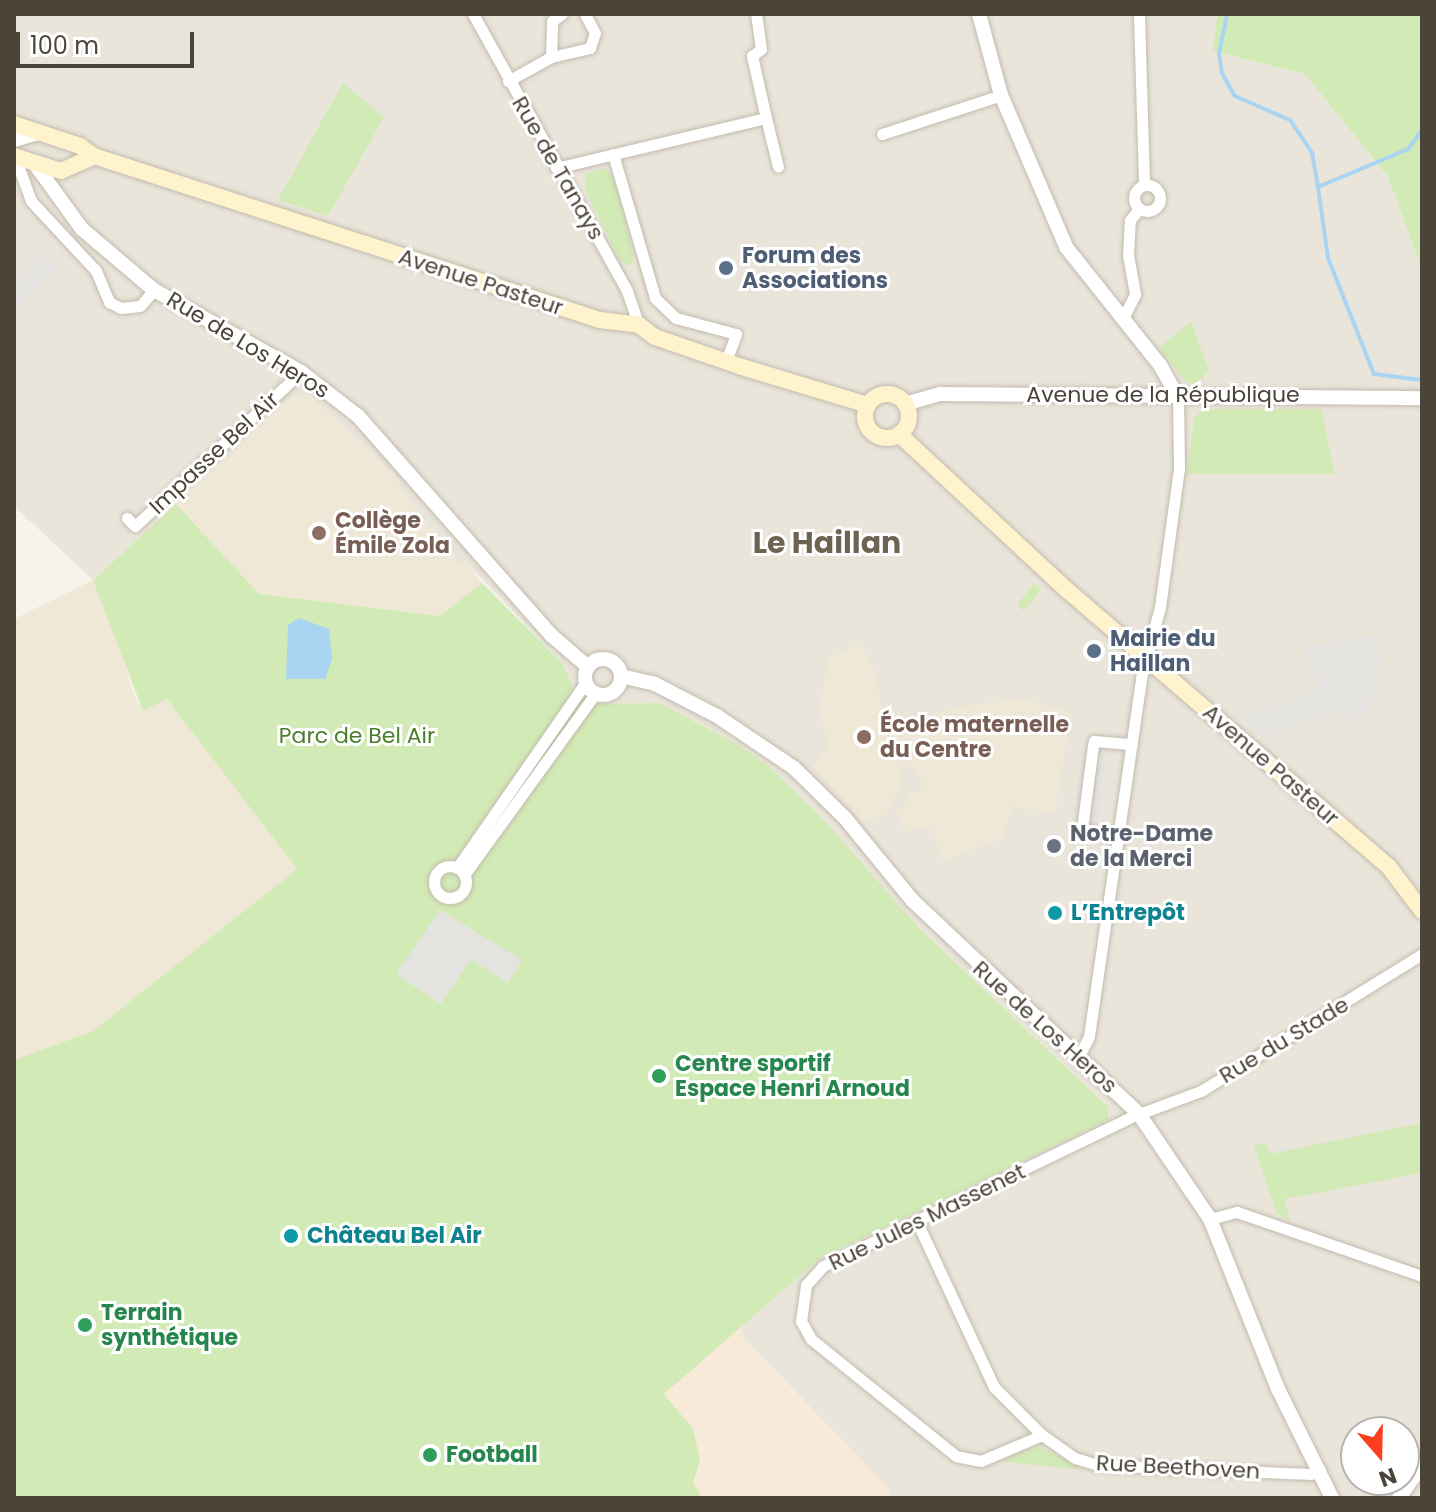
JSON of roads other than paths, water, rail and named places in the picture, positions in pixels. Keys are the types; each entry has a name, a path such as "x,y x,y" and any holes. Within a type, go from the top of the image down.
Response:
{"main road":[{"name":"Avenue Pasteur","path":"14,124 94,156 600,320 639,325 655,337 726,362 868,405"},
{"path":"14,156 37,167 70,169 94,156"},
{"path":"886,394 905,404 909,417 899,434 885,438 872,432 865,419 868,405 886,394"},
{"name":"Avenue Pasteur","path":"899,434 1067,590 1389,867 1422,911"}],"street":[{"name":"Rue de Tanays","path":"473,14 627,291 639,325"},
{"path":"551,57 552,21 562,14"},
{"path":"508,81 551,57 590,48 595,33 585,14"},
{"path":"756,14 761,49 752,56 778,167"},
{"path":"979,14 1001,95 1066,247 1123,318 1178,397 1179,469 1150,659 1141,678 1089,1036 1079,1056"},
{"path":"1139,14 1144,185 1134,194 1139,209"},
{"path":"882,134 1001,95"},
{"path":"556,168 766,118"},
{"path":"14,140 39,133"},
{"path":"613,154 655,298 676,318 736,334 726,362"},
{"path":"14,156 31,201 96,271 109,302 121,308 140,306 154,290"},
{"name":"Rue de Los Heros","path":"37,167 82,229 154,290 301,372 392,449 542,626 588,667"},
{"path":"61,203 59,191 70,169"},
{"path":"1139,209 1154,210 1161,199 1156,188 1144,185"},
{"path":"1123,318 1135,294 1128,256 1130,220 1139,209"},
{"name":"Impasse Bel Air","path":"127,518 135,526 301,372"},
{"name":"Avenue de la République","path":"905,404 928,394 1422,398"},
{"path":"461,872 590,688 588,667 604,659 616,665 621,676 611,694 590,688"},
{"name":"Rue de Los Heros","path":"621,676 655,684 717,716 794,768 845,818 913,901 1139,1114 1210,1219 1278,1389 1332,1498"},
{"path":"1118,837 1082,829 1093,746 1094,741 1132,744"},
{"name":"Rue du Stade","path":"1139,1114 1201,1091 1422,954"},
{"name":"Rue Jules Massenet","path":"1042,1435 981,1461 956,1456 811,1339 801,1321 806,1285 823,1266 1139,1114"},
{"path":"1210,1219 1237,1212 1422,1276"},
{"name":"Rue Beethoven","path":"917,1222 978,1361 994,1387 1042,1435 1075,1458 1098,1465 1311,1474 1320,1470"},
{"path":"1399,1498 1422,1465"}],"water":[{"path":"299,618 329,629 332,659 325,679 286,679 288,625"}],"waterway":[{"path":"1227,14 1219,54 1222,73 1235,96 1290,120 1312,153 1318,187"},
{"path":"1422,130 1408,149 1318,187 1328,258 1374,374 1422,380"}],"place":[{"name":"Forum des Associations","path":"726,268"},
{"name":"Collège Émile Zola","path":"319,533"},
{"name":"Mairie du Haillan","path":"1094,651"},
{"name":"École maternelle du Centre","path":"864,737"},
{"name":"Notre-Dame de la Merci","path":"1054,846"},
{"name":"L’Entrepôt","path":"1055,913"},
{"name":"Centre sportif Espace Henri Arnoud","path":"659,1076"},
{"name":"Château Bel Air","path":"291,1236"},
{"name":"Terrain synthétique","path":"85,1325"},
{"name":"Football","path":"430,1455"}],"district":[{"name":"Le Haillan","path":"827,543"}],"park label":[{"name":"Parc de Bel Air","path":"357,736"}]}
